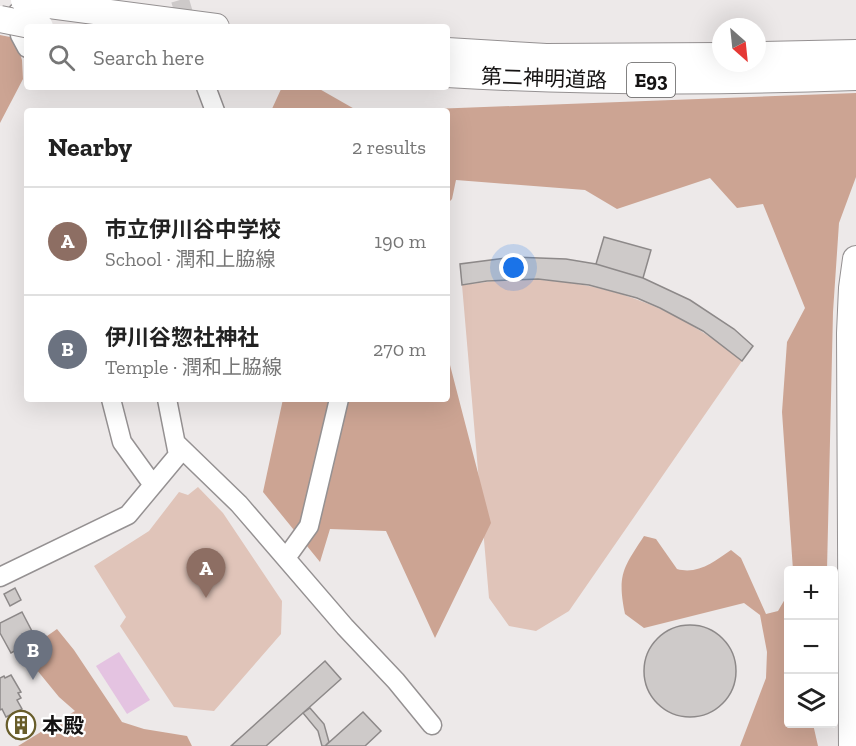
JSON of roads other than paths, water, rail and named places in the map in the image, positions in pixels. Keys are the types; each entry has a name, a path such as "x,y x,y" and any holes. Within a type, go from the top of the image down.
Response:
{"highway":[{"path":"0,19 33,8 187,24"},
{"name":"第二神明道路","path":"450,51 546,57 712,56"},
{"path":"766,55 856,52"},
{"name":"第二神明道路","path":"450,74 546,80 764,81 856,77"},
{"path":"852,746 850,333 856,259"}],"street":[{"path":"24,42 20,35 18,10 33,8"},
{"path":"206,90 214,108"},
{"path":"112,402 122,442 153,485"},
{"path":"0,577 128,515 178,456 168,402"},
{"path":"286,558 309,526 338,402"},
{"path":"176,443 239,504 432,724"}],"tunnel":[{"path":"180,0 187,24"}],"place":[{"name":"市立伊川谷中学校","path":"206,598"},
{"name":"伊川谷惣社神社","path":"33,680"},
{"name":"本殿","path":"21,725"}]}
